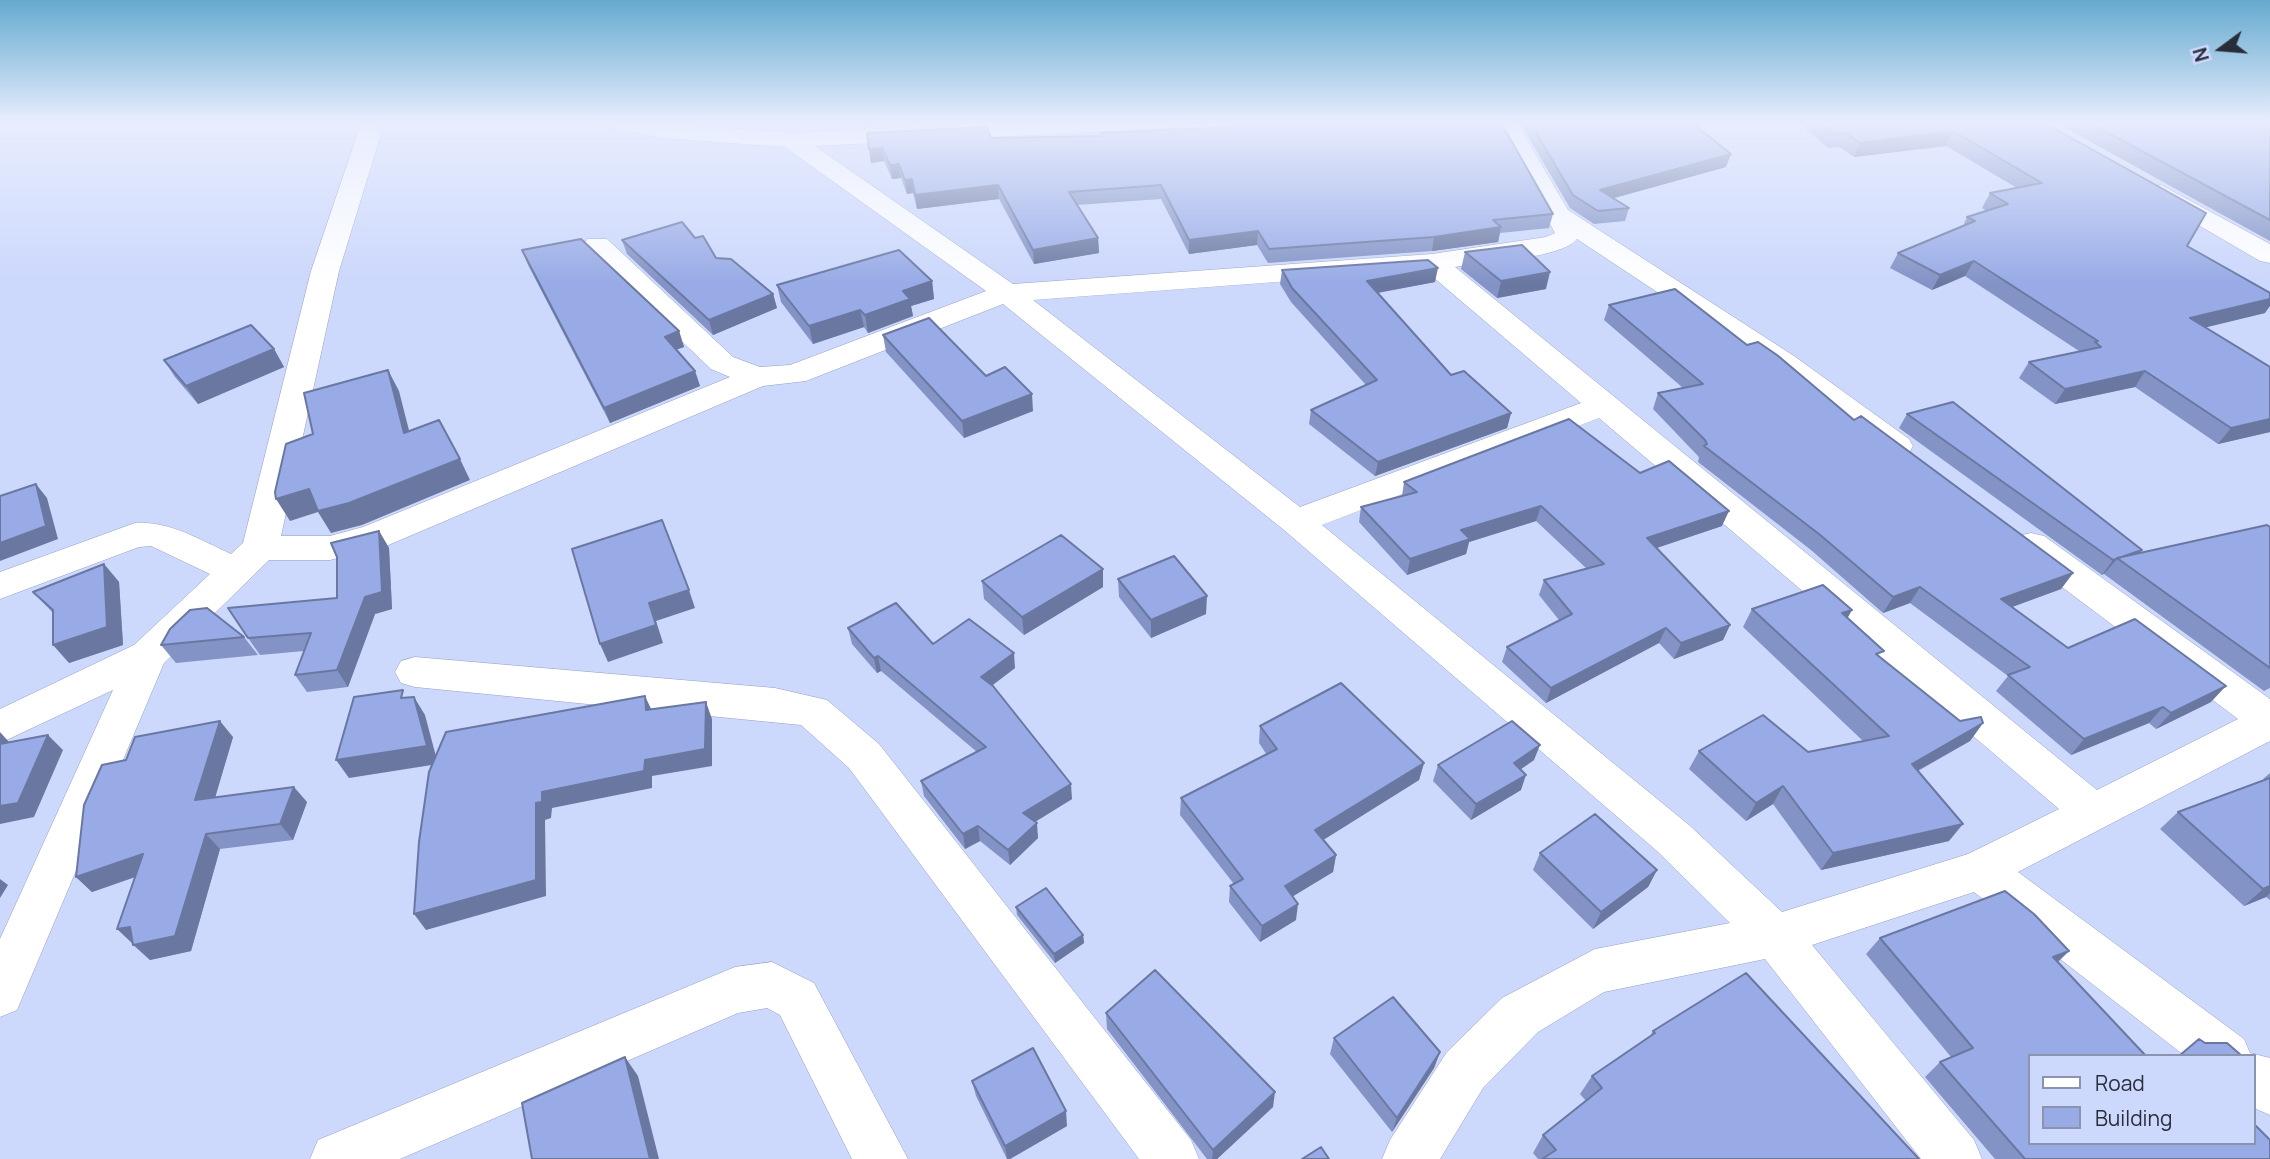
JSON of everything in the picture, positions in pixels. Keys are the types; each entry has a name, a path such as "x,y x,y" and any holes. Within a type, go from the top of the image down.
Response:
{"street":[{"path":"0,727 148,655 248,560 325,271 356,175"},
{"path":"841,175 1007,293 1296,522 1672,838 1775,936 1955,1159"},
{"path":"0,586 135,535 156,534 248,560 330,548 373,537 757,377 795,374 1007,293 1432,262 1552,244 1565,238 1567,233 1535,175"},
{"path":"2139,181 2270,255"},
{"path":"1558,215 1783,362 1927,468"},
{"path":"2233,234 2270,227"},
{"path":"597,245 722,363 757,377"},
{"path":"1432,262 2094,813"},
{"path":"1296,522 1604,405"},
{"path":"1409,1159 1465,1070 1520,1015 1595,971 1775,936 1980,870 2270,722 2004,525"},
{"path":"0,994 148,655"},
{"path":"415,672 775,704 813,711 864,756 1172,1159"},
{"path":"1980,870 2222,1054"},
{"path":"337,1159 735,990 772,985 797,999 881,1159"}],"building":[{"path":"903,175 1531,175 1553,214 1493,220 1501,227 1434,237 1269,249 1258,231 1189,240 1161,185 1069,192 1098,238 1033,250 998,185 915,195 912,179 905,180"},
{"path":"1561,175 1654,175 1600,190 1629,208 1598,211 1573,195"},
{"path":"2028,175 2138,175 2206,213 2187,246 2270,293 2270,299 2190,318 2270,367 2270,419 2231,428 2145,371 2065,389 2029,362 2101,347 2095,342 2098,341 1974,261 1940,275 1898,253 1975,221 1967,217 2008,204 1990,193 2042,183"},
{"path":"2187,175 2270,175 2270,220"},
{"path":"682,222 695,238 703,236 716,258 731,259 773,294 709,320 622,240"},
{"path":"581,239 679,331 665,337 695,371 604,408 522,250"},
{"path":"1522,245 1550,272 1501,281 1465,252"},
{"path":"899,250 932,281 903,291 910,299 865,315 860,310 809,326 777,285"},
{"path":"1428,260 1438,268 1367,281 1451,375 1464,371 1511,413 1378,462 1311,410 1377,380 1292,288 1282,270"},
{"path":"1675,289 1747,345 1758,342 1777,355 1854,420 1861,416 2073,573 2001,599 2068,648 2135,619 2226,686 2171,713 2163,707 2084,739 2008,675 2030,667 1920,587 1893,597 1819,534 1704,446 1707,444 1705,440 1658,393 1703,384 1609,305"},
{"path":"929,318 986,376 1005,367 1032,394 962,421 883,335"},
{"path":"251,325 274,349 186,386 164,360"},
{"path":"388,370 404,433 439,420 460,459 349,503 318,511 309,489 276,499 275,492 286,444 313,434 304,393"},
{"path":"1953,402 2142,550 2113,560 1907,414"},
{"path":"1569,419 1640,473 1669,461 1729,511 1647,538 1730,625 1681,643 1666,628 1551,688 1507,647 1572,614 1544,580 1604,564 1541,506 1461,530 1470,539 1410,559 1361,507 1417,492 1404,482"},
{"path":"36,484 46,526 0,543 0,496"},
{"path":"662,520 689,590 649,603 656,625 600,644 572,549"},
{"path":"2267,525 2270,527 2270,668 2117,558"},
{"path":"379,531 382,592 365,597 337,670 295,675 311,633 248,638 228,608 337,598 337,557 331,543"},
{"path":"1061,535 1103,569 1022,617 982,581"},
{"path":"1174,556 1207,596 1151,620 1118,579"},
{"path":"104,564 107,627 53,645 53,610 33,592"},
{"path":"1823,585 1852,610 1842,613 1884,651 1876,654 1960,721 1981,717 1983,723 1912,764 1963,824 1833,853 1783,786 1756,803 1699,751 1763,715 1808,752 1889,736 1752,609"},
{"path":"896,603 933,644 969,619 1014,653 981,677 993,686 1071,784 1023,813 1037,823 1008,850 978,826 963,834 921,781 986,747 878,656 874,658 848,628"},
{"path":"207,608 244,637 161,645 170,629 190,610"},
{"path":"1341,683 1424,763 1315,830 1336,855 1285,886 1298,904 1262,926 1230,886 1243,879 1181,798 1277,749 1260,726"},
{"path":"403,690 401,698 414,697 427,746 336,760 354,697"},
{"path":"645,696 646,710 706,702 705,749 645,760 644,771 542,792 542,802 536,803 536,880 414,914 419,842 429,772 446,732"},
{"path":"220,721 195,800 294,787 280,824 206,834 175,936 133,945 130,927 117,929 143,854 76,877 84,805 102,765 126,760 135,737"},
{"path":"1512,721 1540,745 1514,763 1526,775 1476,804 1438,765"},
{"path":"48,735 18,803 0,806 0,744"},
{"path":"2270,778 2270,886 2263,889 2178,812"},
{"path":"1595,814 1657,870 1601,912 1540,853"},
{"path":"1046,888 1083,935 1054,954 1016,907"},
{"path":"2005,891 2034,914 2069,951 2053,957 2144,1054 2028,1054 2028,1145 2256,1145 2256,1126 2270,1140 2270,1159 2025,1159 1940,1062 1973,1048 1880,938"},
{"path":"1155,970 1275,1092 1213,1150 1106,1013"},
{"path":"1746,973 1919,1159 1542,1159 1556,1150 1543,1135 1602,1088 1592,1076 1655,1033 1653,1031"},
{"path":"1393,997 1440,1052 1397,1118 1334,1038"},
{"path":"2199,1039 2205,1043 2227,1043 2240,1054 2181,1054"},
{"path":"1033,1048 1066,1111 1005,1146 972,1081"},
{"path":"625,1057 650,1159 532,1159 522,1103"},
{"path":"1321,1147 1329,1159 1302,1159"}]}
